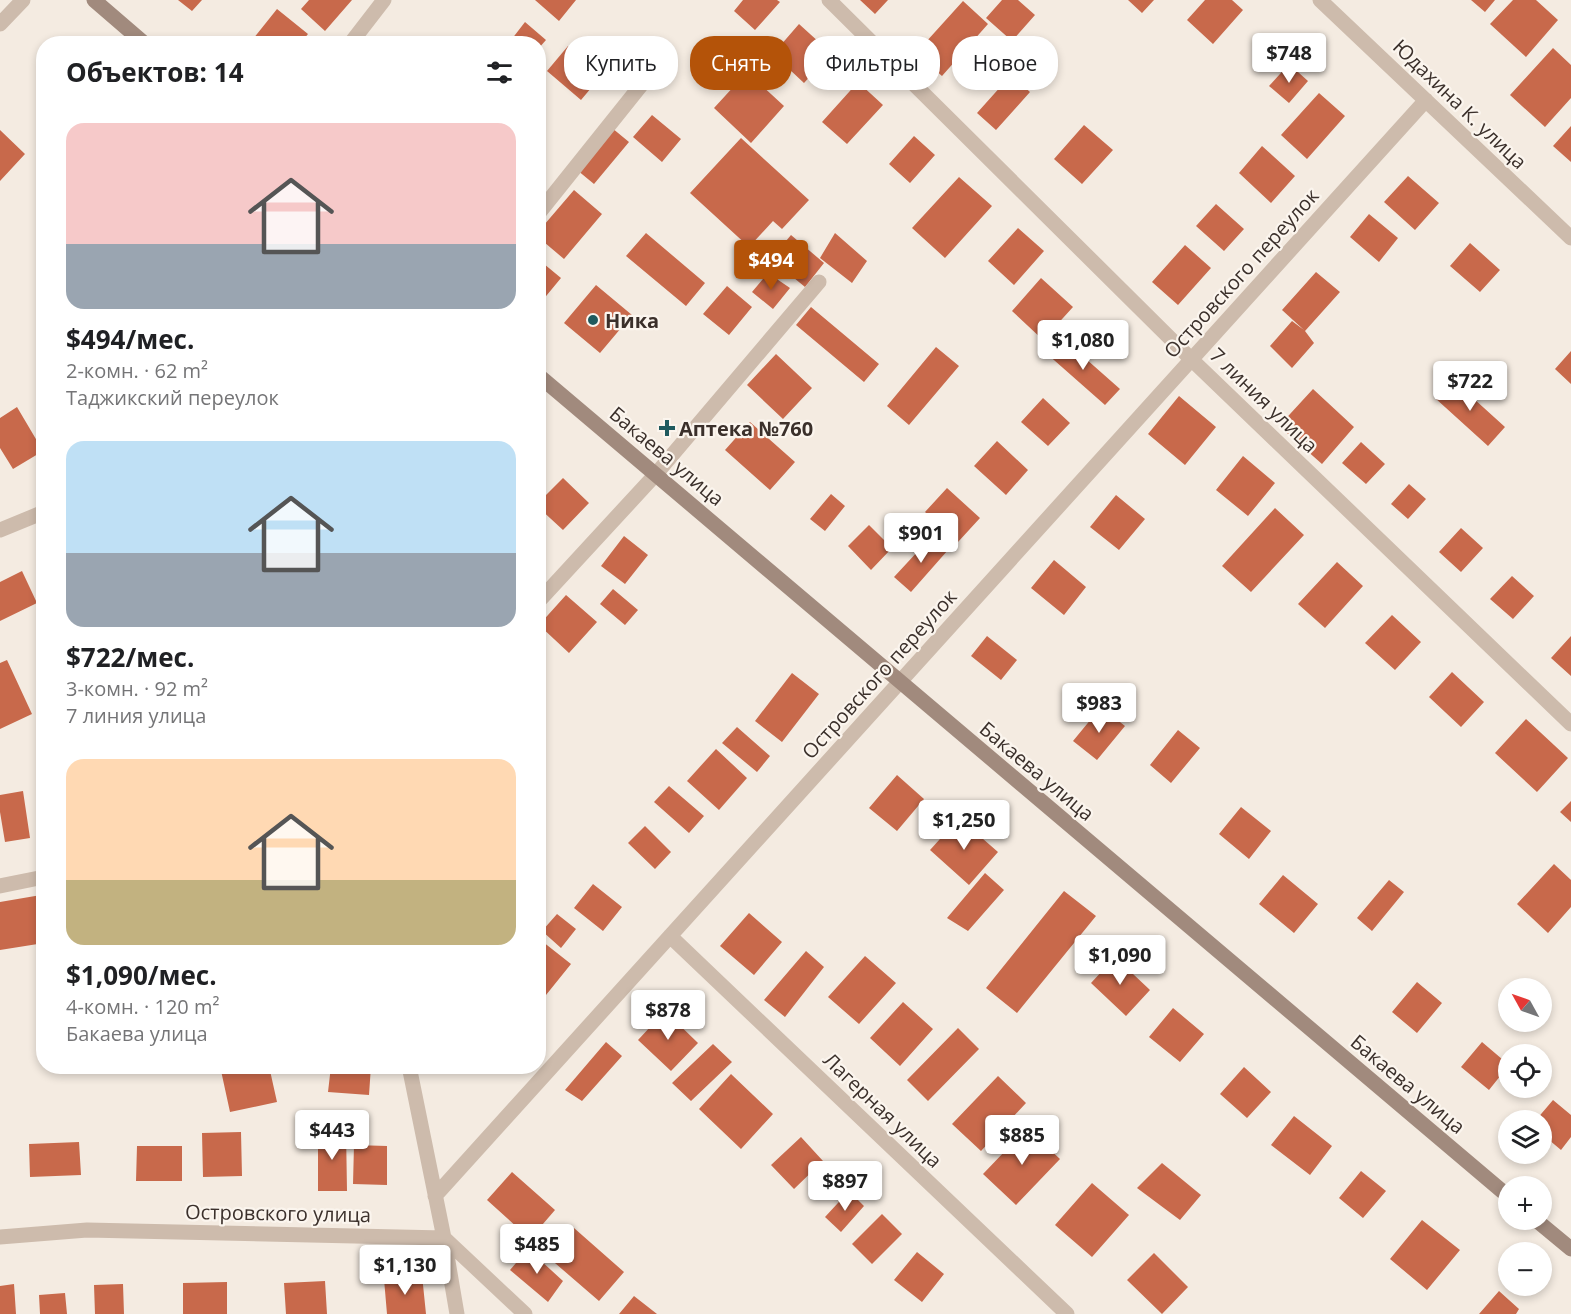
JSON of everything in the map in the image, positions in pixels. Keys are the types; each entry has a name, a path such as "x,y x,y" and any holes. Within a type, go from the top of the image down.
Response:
{"main road":[{"path":"94,0 136,36"},
{"name":"Бакаева улица","path":"546,382 1498,1188"},
{"path":"1548,1230 1571,1249"}],"street":[{"path":"0,24 22,0"},
{"path":"356,36 384,0"},
{"name":"7 линия улица","path":"829,0 1191,359 1571,724"},
{"name":"Юдахина К. улица","path":"1320,0 1571,238"},
{"path":"546,204 637,90"},
{"name":"Островского переулок","path":"546,1073 1426,100"},
{"path":"546,593 656,474 819,282"},
{"path":"0,530 36,515"},
{"path":"0,886 36,879"},
{"name":"Лагерная улица","path":"670,936 1067,1314"},
{"path":"411,1074 457,1314"},
{"name":"Островского переулок","path":"435,1196 545,1074"},
{"name":"Островского улица","path":"0,1237 87,1230 444,1238"},
{"path":"444,1238 525,1314"}],"building":[{"path":"178,0 202,0 192,11"},
{"path":"309,0 352,0 325,31 301,9"},
{"path":"535,0 576,0 559,21"},
{"path":"743,0 777,0 780,2 755,30 734,11"},
{"path":"860,0 888,0 875,14"},
{"path":"1002,0 1018,0 1035,15 1016,36 1006,36 986,18"},
{"path":"1128,0 1154,0 1142,13"},
{"path":"1205,0 1232,0 1243,10 1213,44 1187,20"},
{"path":"1471,0 1495,0 1485,12"},
{"path":"1513,0 1536,0 1558,20 1526,57 1490,24"},
{"path":"963,1 988,24 977,36 952,36 952,65 942,76 940,74 940,36 931,36"},
{"path":"277,9 308,34 306,36 255,36"},
{"path":"525,22 541,36 514,36"},
{"path":"799,24 812,36 804,36 804,83 792,72 792,36 789,36"},
{"path":"1553,48 1571,65 1571,98 1545,127 1510,95"},
{"path":"564,51 564,86 547,71"},
{"path":"1289,64 1308,81 1289,103 1269,86"},
{"path":"569,90 589,90 581,100"},
{"path":"730,90 767,90 784,106 751,143 714,108"},
{"path":"851,90 867,90 883,105 847,144 822,122"},
{"path":"998,90 1028,90 1030,92 996,130 977,113"},
{"path":"1319,93 1345,116 1307,159 1281,135"},
{"path":"652,115 681,139 662,162 633,137"},
{"path":"1084,125 1113,150 1082,184 1054,159"},
{"path":"1571,126 1571,162 1553,146"},
{"path":"612,128 629,142 594,184 577,170"},
{"path":"0,130 25,154 0,181"},
{"path":"914,136 935,155 910,183 889,164"},
{"path":"741,138 809,200 782,229 773,221 749,247 690,193"},
{"path":"1262,146 1295,176 1271,203 1239,173"},
{"path":"1408,176 1439,203 1415,230 1384,202"},
{"path":"959,177 992,206 945,258 912,228"},
{"path":"574,190 602,214 564,259 546,244 546,223"},
{"path":"1216,204 1244,229 1224,251 1196,226"},
{"path":"1369,214 1398,238 1379,262 1350,237"},
{"path":"1018,228 1044,251 1014,285 988,261"},
{"path":"646,233 705,283 686,306 626,256"},
{"path":"835,233 867,261 852,283 820,258"},
{"path":"791,235 824,263 805,287 771,259"},
{"path":"1470,243 1500,270 1480,292 1450,266"},
{"path":"1185,245 1211,268 1178,305 1152,282"},
{"path":"546,266 561,278 546,296"},
{"path":"1316,272 1340,292 1305,331 1314,343 1292,368 1270,346 1292,321 1304,330 1282,310"},
{"path":"768,273 790,288 773,309 752,292"},
{"path":"1041,278 1073,307 1043,340 1012,311"},
{"path":"596,285 632,315 600,353 564,323"},
{"path":"727,286 752,307 729,335 703,314"},
{"path":"811,307 879,364 864,382 796,325"},
{"path":"1060,336 1120,389 1105,405 1046,353"},
{"path":"936,347 959,366 909,425 887,406"},
{"path":"1571,351 1571,384 1555,369"},
{"path":"776,354 812,388 783,419 747,385"},
{"path":"1452,379 1505,427 1488,446 1435,398"},
{"path":"1313,389 1354,427 1322,464 1279,426"},
{"path":"1179,396 1216,427 1185,465 1148,434"},
{"path":"1043,398 1070,423 1048,446 1021,422"},
{"path":"17,407 36,439 36,455 13,469 0,448 0,418"},
{"path":"750,422 795,462 770,490 725,450"},
{"path":"997,441 1028,470 1006,495 974,466"},
{"path":"1361,442 1385,464 1366,484 1342,463"},
{"path":"1243,456 1275,483 1248,516 1216,490"},
{"path":"563,478 589,503 563,530 546,514 546,495"},
{"path":"1409,484 1426,499 1408,519 1391,504"},
{"path":"947,488 980,518 958,542 925,512"},
{"path":"831,494 845,506 825,531 810,519"},
{"path":"1116,495 1145,519 1119,550 1090,527"},
{"path":"1275,508 1304,535 1251,592 1222,566"},
{"path":"869,525 892,548 871,570 848,546"},
{"path":"1461,528 1483,548 1461,572 1439,552"},
{"path":"624,536 648,555 625,584 601,566"},
{"path":"932,536 948,550 911,592 894,577"},
{"path":"1054,560 1086,587 1064,615 1031,588"},
{"path":"1337,562 1363,586 1325,628 1298,604"},
{"path":"22,571 36,603 0,621 0,582"},
{"path":"1512,576 1534,596 1513,619 1490,599"},
{"path":"613,589 638,610 625,625 600,604"},
{"path":"566,595 597,622 569,653 546,632 546,617"},
{"path":"1392,615 1421,642 1395,670 1365,643"},
{"path":"987,636 1017,660 1001,680 971,656"},
{"path":"1571,636 1571,676 1551,658"},
{"path":"7,660 32,714 0,729 0,663"},
{"path":"1452,672 1484,702 1461,727 1429,697"},
{"path":"792,673 819,694 782,742 755,721"},
{"path":"1101,707 1125,726 1097,760 1073,741"},
{"path":"1526,719 1568,758 1537,792 1495,753"},
{"path":"737,727 770,756 757,772 722,743"},
{"path":"1178,730 1200,748 1171,783 1150,765"},
{"path":"716,749 747,778 719,810 687,781"},
{"path":"897,775 924,799 897,831 869,808"},
{"path":"669,786 704,816 689,833 654,802"},
{"path":"23,791 30,838 5,842 0,795"},
{"path":"1571,801 1571,822 1560,812"},
{"path":"1241,807 1271,831 1249,859 1219,834"},
{"path":"959,818 998,852 969,885 930,850"},
{"path":"645,826 671,852 655,869 628,843"},
{"path":"1554,864 1571,880 1571,907 1548,933 1517,904"},
{"path":"985,873 1004,890 968,931 947,918"},
{"path":"1283,875 1318,904 1294,933 1259,904"},
{"path":"1389,880 1404,892 1372,931 1357,918"},
{"path":"593,884 622,907 603,931 574,908"},
{"path":"1064,891 1096,916 1017,1013 986,988"},
{"path":"36,896 36,944 0,950 0,902"},
{"path":"749,913 782,942 754,975 720,946"},
{"path":"557,914 576,929 561,948 546,935 546,926"},
{"path":"546,944 571,964 546,995"},
{"path":"806,951 824,967 785,1017 764,1000"},
{"path":"865,956 896,983 859,1024 828,997"},
{"path":"1115,957 1150,990 1126,1016 1091,983"},
{"path":"1417,982 1442,1003 1417,1033 1392,1012"},
{"path":"903,1002 933,1029 900,1066 870,1038"},
{"path":"1173,1008 1204,1034 1180,1062 1149,1037"},
{"path":"665,1011 698,1043 671,1071 638,1040"},
{"path":"958,1028 979,1049 928,1101 907,1080"},
{"path":"606,1042 622,1056 582,1101 565,1090"},
{"path":"1482,1042 1498,1056 1498,1079 1489,1090 1461,1067"},
{"path":"713,1044 732,1062 691,1101 672,1083"},
{"path":"1244,1067 1271,1092 1247,1118 1220,1094"},
{"path":"222,1074 271,1074 277,1102 230,1112"},
{"path":"330,1074 370,1074 369,1095 328,1092"},
{"path":"731,1074 773,1114 741,1149 699,1109"},
{"path":"998,1076 1026,1103 981,1151 952,1124"},
{"path":"1553,1100 1571,1115 1571,1137 1561,1150 1552,1142 1552,1110 1544,1110"},
{"path":"1294,1116 1332,1146 1310,1175 1271,1145"},
{"path":"1027,1128 1060,1159 1016,1205 983,1174"},
{"path":"318,1130 346,1130 347,1191 318,1191"},
{"path":"241,1132 242,1176 203,1177 202,1133"},
{"path":"801,1137 823,1161 794,1189 771,1165"},
{"path":"79,1142 81,1175 30,1177 29,1144"},
{"path":"354,1145 387,1146 387,1185 353,1184"},
{"path":"137,1146 182,1146 182,1181 136,1181"},
{"path":"1162,1163 1201,1195 1180,1220 1137,1188"},
{"path":"1361,1171 1386,1191 1363,1218 1339,1198"},
{"path":"512,1172 555,1210 530,1239 487,1200"},
{"path":"1092,1183 1129,1215 1092,1257 1055,1225"},
{"path":"849,1191 864,1206 841,1232 825,1217"},
{"path":"882,1214 902,1234 872,1264 852,1244"},
{"path":"1422,1220 1460,1250 1427,1290 1390,1259"},
{"path":"574,1228 624,1272 599,1301 548,1257"},
{"path":"528,1249 563,1281 548,1302 510,1270"},
{"path":"917,1252 944,1274 922,1302 894,1280"},
{"path":"1154,1253 1188,1287 1162,1314 1127,1280"},
{"path":"422,1275 426,1314 387,1314 384,1279"},
{"path":"325,1281 327,1314 286,1314 284,1283"},
{"path":"227,1282 227,1314 183,1314 183,1283"},
{"path":"14,1284 16,1314 0,1314 0,1286"},
{"path":"123,1284 124,1314 95,1314 94,1285"},
{"path":"1498,1292 1498,1296 1505,1296 1519,1309 1516,1314 1479,1314"},
{"path":"65,1293 67,1314 40,1314 39,1295"},
{"path":"634,1296 657,1314 619,1314"}],"place":[{"name":"Ника","path":"593,320"},
{"name":"Аптека №760","path":"667,428"}]}
